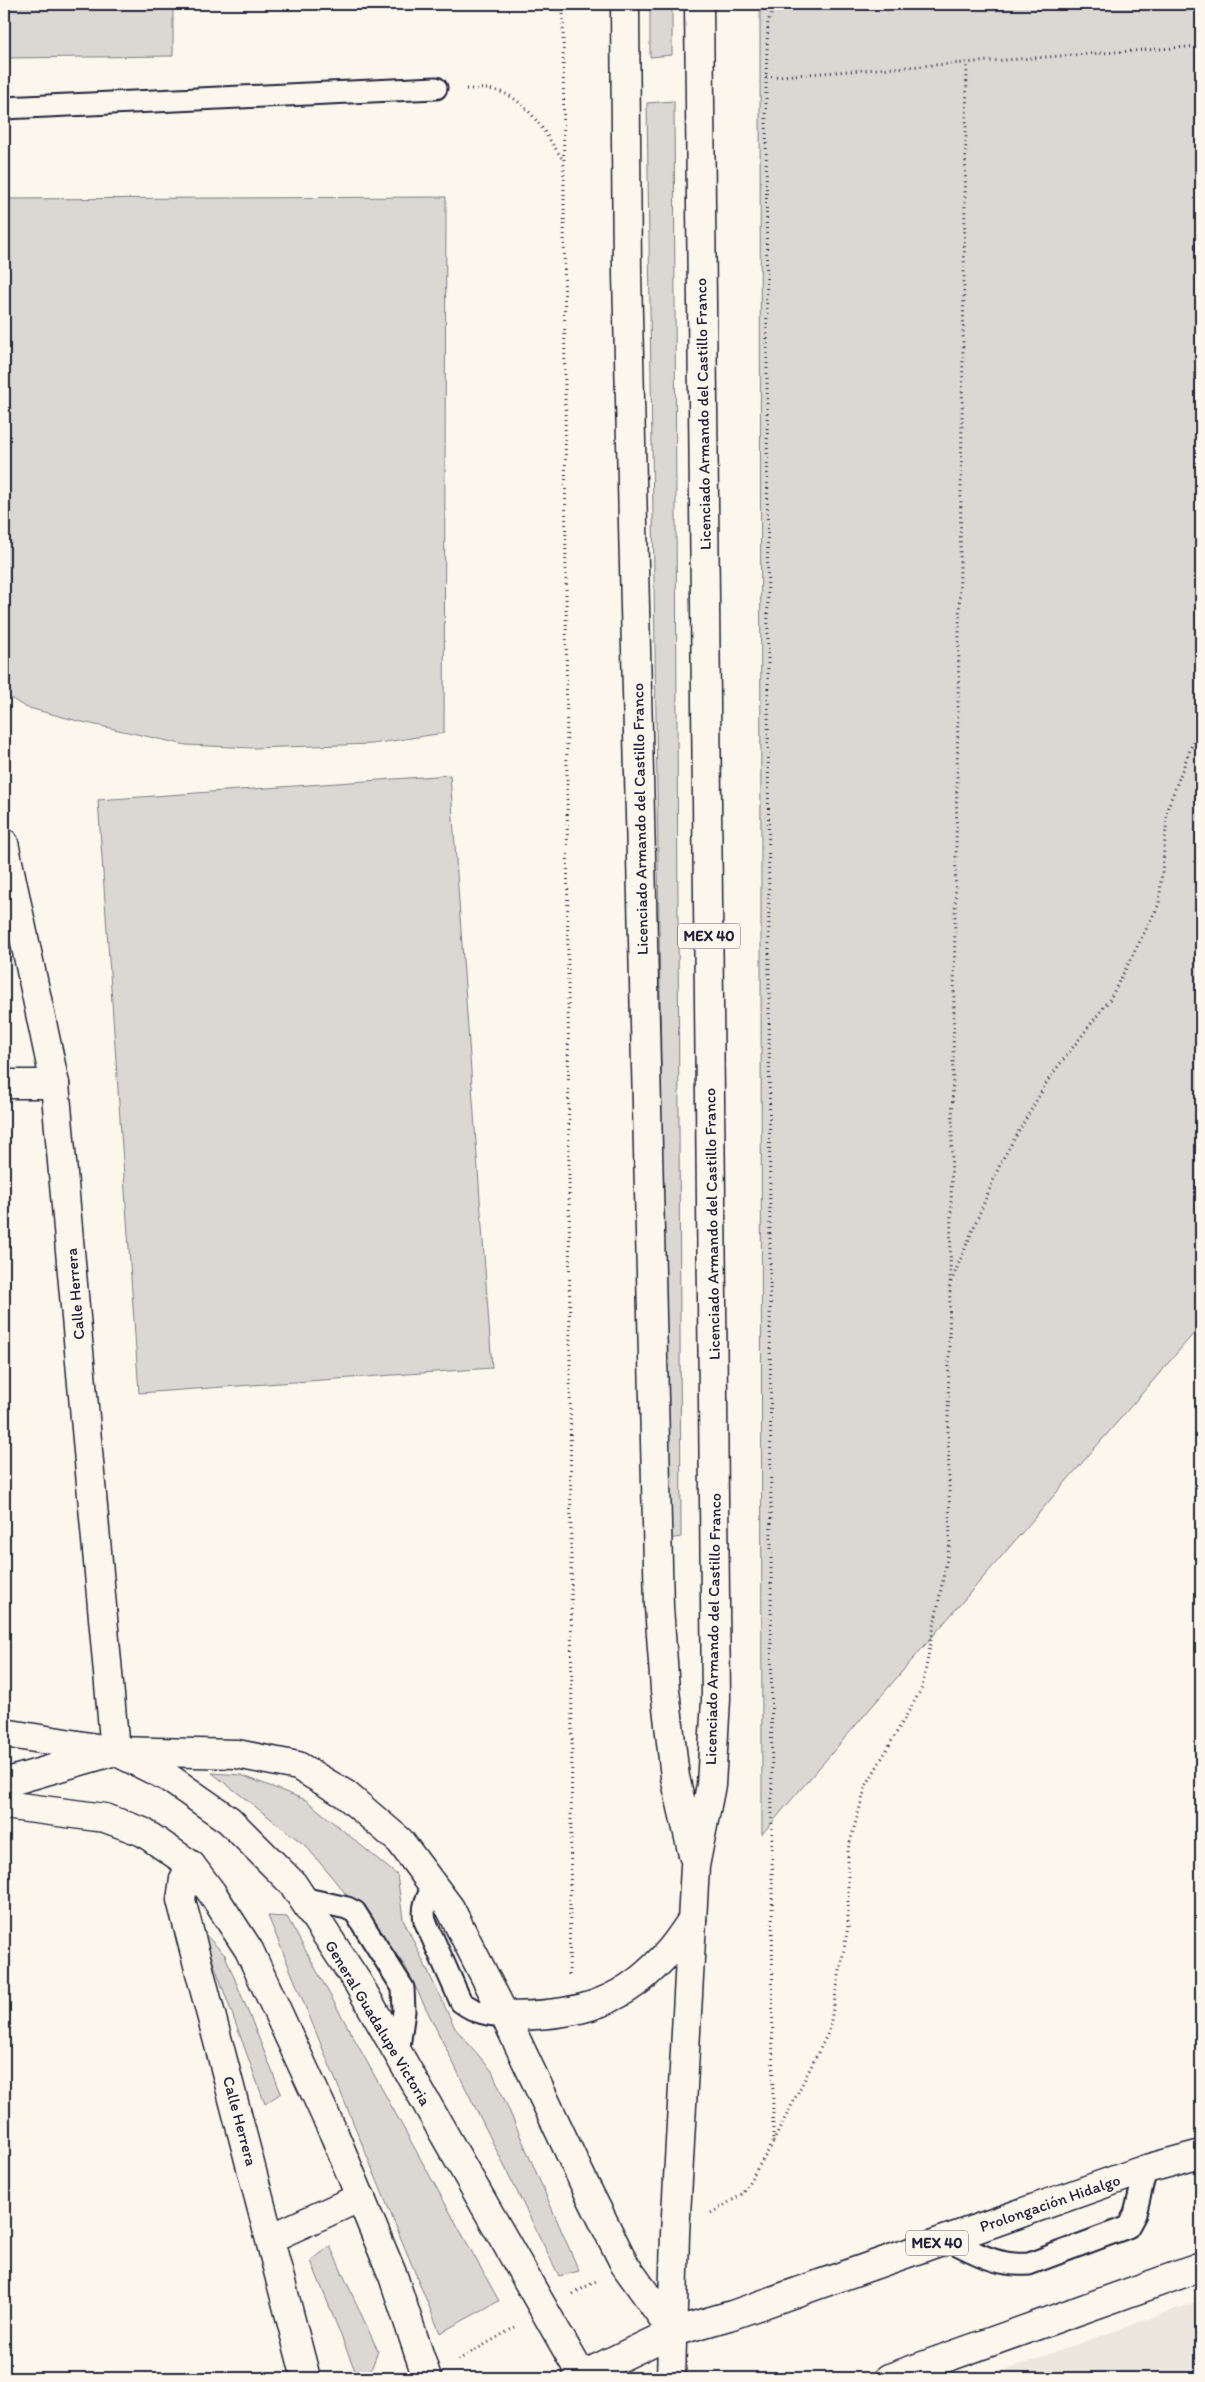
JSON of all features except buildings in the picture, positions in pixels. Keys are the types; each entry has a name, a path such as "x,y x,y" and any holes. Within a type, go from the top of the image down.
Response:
{"main road":[{"name":"Licenciado Armando del Castillo Franco","path":"625,4 628,284 659,1606 665,1690 675,1777 695,1866"},
{"name":"Licenciado Armando del Castillo Franco","path":"695,1866 711,1785 716,1699 699,4"},
{"name":"Calle Herrera","path":"4,843 55,1084 115,1751"},
{"path":"4,1084 55,1084"},
{"name":"General Guadalupe Victoria","path":"4,1733 115,1751 168,1778 229,1820 292,1884 358,1983 580,2377"},
{"path":"4,1783 115,1751 237,1754 298,1766 345,1794 400,1841 435,1885 450,1908 506,2016 584,2184 625,2265 673,2332"},
{"path":"4,1804 106,1818 143,1832 191,1865 212,1893 249,1950 335,2136 393,2276 427,2378"},
{"name":"Calle Herrera","path":"191,1865 184,1879 181,1900 271,2238 306,2378"},
{"name":"MEX 40","path":"671,2378 675,2234 695,1866"},
{"path":"506,2016 545,2016 568,2013 614,1996 641,1980 663,1959 692,1920"},
{"name":"Prolongación Hidalgo","path":"580,2377 673,2332 732,2315 1146,2169 1201,2154"},
{"path":"271,2238 361,2197"},
{"path":"889,2378 1201,2267"}],"lane":[{"path":"4,108 436,88"},
{"path":"302,1898 347,1908 355,1912 402,1988 404,2012 398,2054"},
{"path":"947,2239 995,2262 1015,2265 1039,2261 1128,2227 1135,2214 1146,2169"}],"path":[{"path":"563,4 572,1740 568,2013"},
{"path":"766,77 1201,46"},
{"path":"773,2143 829,2031 848,1927 848,1849 866,1786 922,1688 950,1543 950,1285 967,63"},
{"path":"436,88 494,90 511,97 527,108 563,160"},
{"path":"950,1285 1001,1162 1050,1077 1110,999 1159,904 1168,807 1201,721"}],"shaded area":[{"path":"5,4 173,4 173,56 5,58"},
{"path":"650,4 672,4 672,55 650,57"},
{"path":"760,4 1201,4 1201,1325 762,1834"},
{"path":"674,101 681,1537 668,1539 647,103"},
{"path":"446,197 444,733 372,744 253,748 186,745 25,707 4,694 4,199"},
{"path":"450,775 492,1368 139,1393 98,800"},
{"path":"212,1773 241,1775 306,1800 397,1875 403,1919 455,2028 492,2071 579,2271 559,2276 404,1964 306,1846"},
{"path":"268,1916 287,1917 499,2301 440,2333"},
{"path":"202,1931 225,1955 281,2093 265,2104"},
{"path":"330,2246 378,2351 368,2378 358,2378 311,2261"},
{"path":"1201,2300 1201,2378 983,2378"}]}
